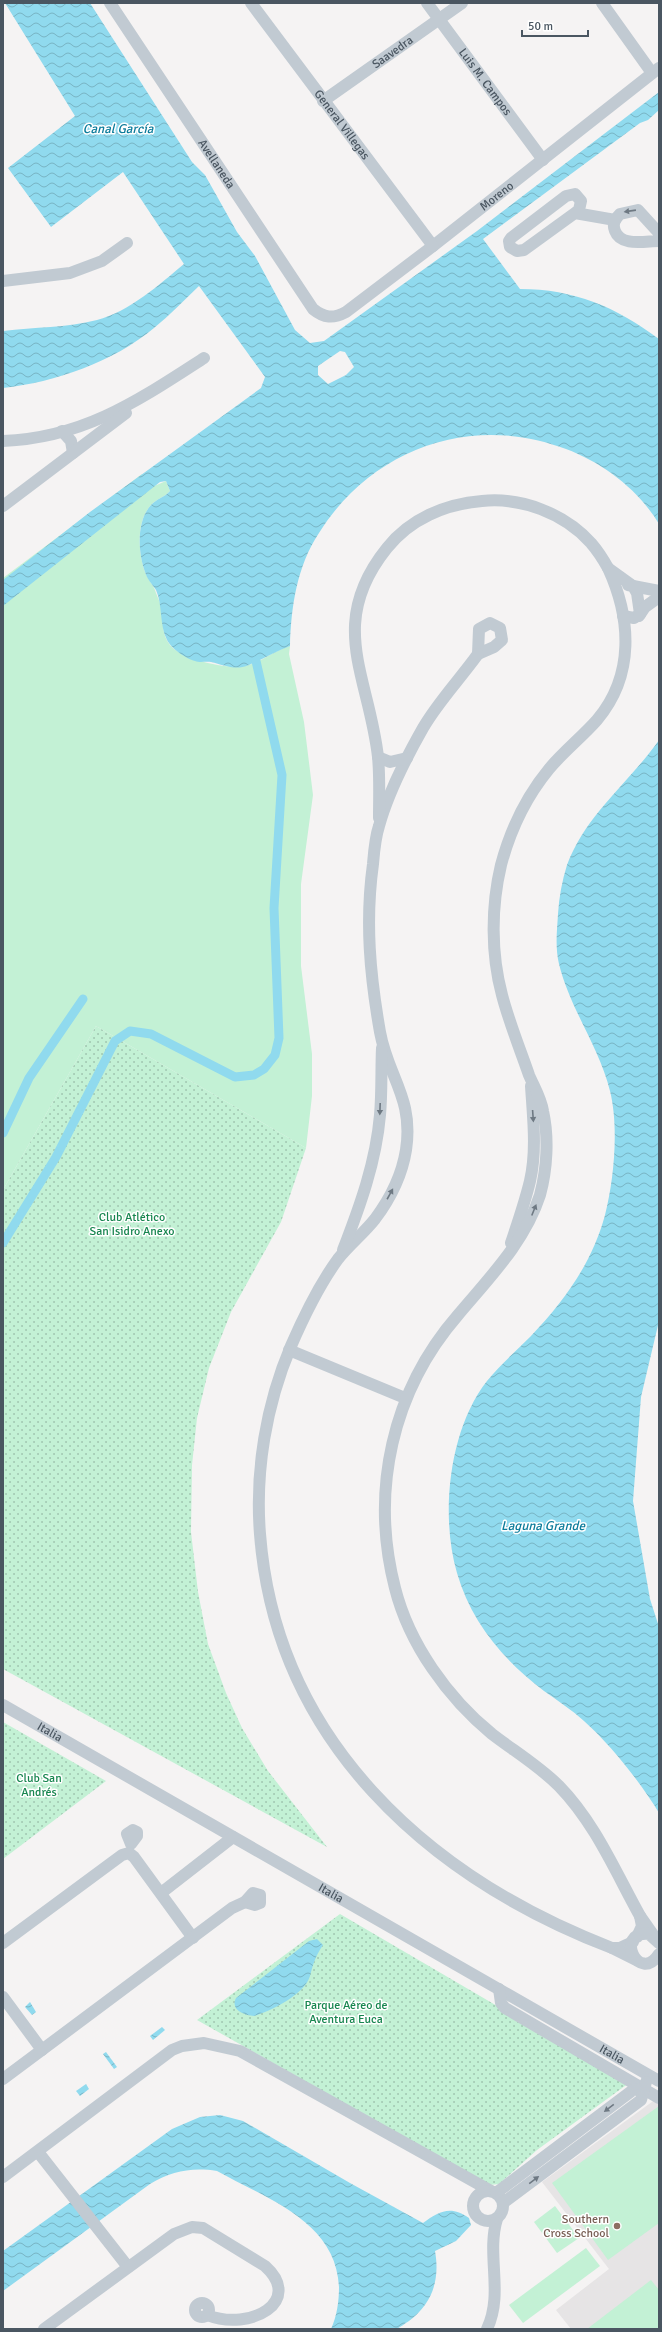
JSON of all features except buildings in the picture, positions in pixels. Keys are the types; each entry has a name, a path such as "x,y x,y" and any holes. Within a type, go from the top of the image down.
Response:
{"street":[{"name":"Avellaneda","path":"110,3 313,309 320,315 329,317"},
{"name":"General Villegas","path":"251,3 433,246"},
{"name":"Luis M. Campos","path":"427,3 543,160"},
{"name":"Saavedra","path":"323,101 440,20 462,3"},
{"path":"602,3 656,70"},
{"name":"Moreno","path":"329,317 337,316 346,312 433,246 656,70"},
{"path":"575,213 579,210 581,201 575,194 570,194 511,238 509,241 510,247 517,251 524,250 575,213 615,220"},
{"path":"659,233 638,210 629,210 620,214 615,220 614,229 618,237 624,242 659,240"},
{"path":"3,281 52,276 82,270 102,261 127,243"},
{"path":"3,506 149,395 204,358"},
{"path":"3,441 20,440 62,431 97,420 149,395"},
{"path":"62,431 71,441 73,453"},
{"path":"340,1257 375,1219 396,1182 405,1151 407,1123 400,1086 382,1042 372,986 367,931 370,890 378,827 378,757 356,659 355,619 363,586 370,571 391,543 402,532 431,513 451,506 484,501 522,503 561,519 578,531 591,543 608,568 618,594 623,616 626,642"},
{"path":"608,568 633,586 637,593 640,614"},
{"path":"618,594 621,587 625,585 659,591"},
{"path":"656,1940 640,1916 606,1850 575,1804 540,1770 489,1731 468,1711 445,1685 412,1632 395,1590 387,1545 384,1512 388,1458 394,1429 405,1398 439,1337 482,1288 507,1255 530,1181 533,1161 534,1135 530,1077 506,1008 496,961 494,924 496,893 501,866 510,836 521,811 550,767 594,723 609,702 619,680 626,642 645,607 659,598"},
{"path":"623,616 634,618 640,614"},
{"path":"378,827 407,758 438,705 478,654"},
{"path":"378,757 390,762 407,758"},
{"path":"382,1042 377,1140 358,1211 340,1257 311,1304 289,1350 266,1430 259,1489 259,1520 263,1563 273,1618 290,1665 320,1724 354,1772 380,1801 439,1852 515,1902 550,1921 612,1948 659,1971"},
{"path":"380,1088 390,1081 400,1086"},
{"path":"358,1211 364,1218 375,1219"},
{"path":"289,1350 405,1398"},
{"name":"Italia","path":"3,1705 654,2079"},
{"path":"161,1893 233,1837"},
{"path":"3,1943 130,1849 134,1857 193,1938"},
{"path":"3,2079 232,1908 245,1902"},
{"path":"640,1916 642,1926 635,1939 632,1954 642,1962 652,1962 659,1954"},
{"path":"612,1948 620,1948 645,1934 656,1940"},
{"path":"499,1989 501,2003 505,2008 659,2098"},
{"path":"3,1997 42,2050"},
{"path":"3,2177 172,2050 182,2046 204,2043 240,2051 279,2071 463,2177 493,2192 503,2203"},
{"path":"474,2199 481,2193 493,2192 549,2153 633,2090 643,2088 654,2079"},
{"path":"481,2220 490,2222 497,2219 502,2213 503,2203 641,2100 643,2088"},
{"path":"38,2152 128,2267"},
{"path":"549,2153 556,2163"},
{"path":"463,2177 472,2190 474,2199 473,2208 490,2235 494,2248"},
{"path":"487,2329 495,2303 494,2248 497,2219"},
{"path":"44,2329 174,2234 192,2227 209,2231 265,2266 274,2276 277,2284 276,2302 273,2311 259,2324 250,2327 236,2327 207,2315"}],"shaded area":[{"name":"Southern Cross School","path":"656,2099 659,2100 659,2329 571,2329 556,2310 609,2269 542,2182"}],"green space":[{"path":"142,474 141,479 145,490 166,481 170,491 153,503 146,512 141,528 140,546 146,575 154,587 160,603 165,637 170,645 176,650 196,660 231,667 249,665 290,646 289,654 304,722 313,795 301,884 301,966 312,1054 312,1096 306,1148 96,1026 3,1190 3,578"},
{"name":"Club Atlético San Isidro Anexo","path":"96,1026 306,1148 281,1222 231,1312 209,1368 197,1418 192,1465 191,1532 198,1592 208,1644 226,1693 242,1728 268,1771 327,1847 3,1669 3,1190"},
{"name":"Club San Andrés","path":"3,1722 106,1781 3,1859"},
{"name":"Parque Aéreo de Aventura Euca","path":"340,1914 629,2083 537,2150 499,2184 489,2185 197,2020"},
{"path":"659,2106 659,2223 608,2260 552,2183"},
{"path":"555,2206 579,2238 557,2253 534,2222"},
{"path":"586,2248 600,2266 523,2323 509,2305"},
{"path":"651,2280 659,2290 659,2329 587,2329"}],"water":[{"name":"Canal García","path":"5,3 90,3 192,162 205,175 237,232 255,256 295,330 310,343 324,341 477,231 659,92 659,110 648,120 640,123 483,239 520,289 558,292 594,302 627,318 659,339 659,524 641,499 630,489 606,470 580,455 566,449 531,439 495,435 461,437 427,446 396,460 367,479 341,504 319,533 305,559 300,573 294,602 290,646 244,667 225,666 211,662 195,661 179,653 167,640 163,628 160,602 156,590 147,577 140,547 141,528 146,512 153,503 170,491 166,481 160,482 3,606 3,580 90,512 261,388 265,377 199,286 154,328 121,351 63,375 43,381 3,388 3,331 74,325 109,316 121,311 144,296 184,264 123,172 51,227 8,168 75,116","holes":["340,351 345,352 354,367 346,375 328,384 318,375 318,366"]},
{"name":"Laguna Grande","path":"659,740 659,1321 641,1397 633,1501 650,1599 659,1627 659,1813 634,1777 605,1741 579,1717 544,1691 516,1667 480,1624 463,1591 457,1573 449,1525 449,1499 451,1473 456,1448 464,1423 474,1401 492,1375 531,1336 566,1295 593,1249 605,1215 613,1170 615,1137 613,1105 599,1058 570,996 559,964 557,939 559,901 567,865 585,830"},
{"path":"317,1939 323,1945 318,1952 307,1983 302,1989 278,2006 254,2016 242,2013 236,2009 236,1998 309,1941"},
{"path":"30,2002 36,2012 32,2015 25,2007"},
{"path":"162,2027 165,2030 153,2040 150,2036"},
{"path":"106,2052 117,2067 114,2069 103,2054"},
{"path":"86,2084 89,2089 80,2096 76,2091"},
{"path":"220,2115 243,2121 423,2223 434,2215 445,2211 463,2214 469,2218 471,2225 456,2241 435,2251 436,2271 433,2290 424,2306 417,2314 396,2329 331,2329 335,2319 339,2298 339,2287 335,2264 326,2245 312,2229 296,2215 277,2203 217,2171 208,2170 182,2171 166,2176 150,2184 3,2291 3,2251 172,2129 200,2117"}],"waterway":[{"path":"3,1243 56,1157 115,1041 130,1031 151,1034 235,1077 254,1075 264,1069 275,1055 279,1038 274,908 282,775 256,661"},
{"path":"3,1133 29,1078 83,999"}],"place":[{"name":"Southern Cross School","path":"617,2226"}]}
